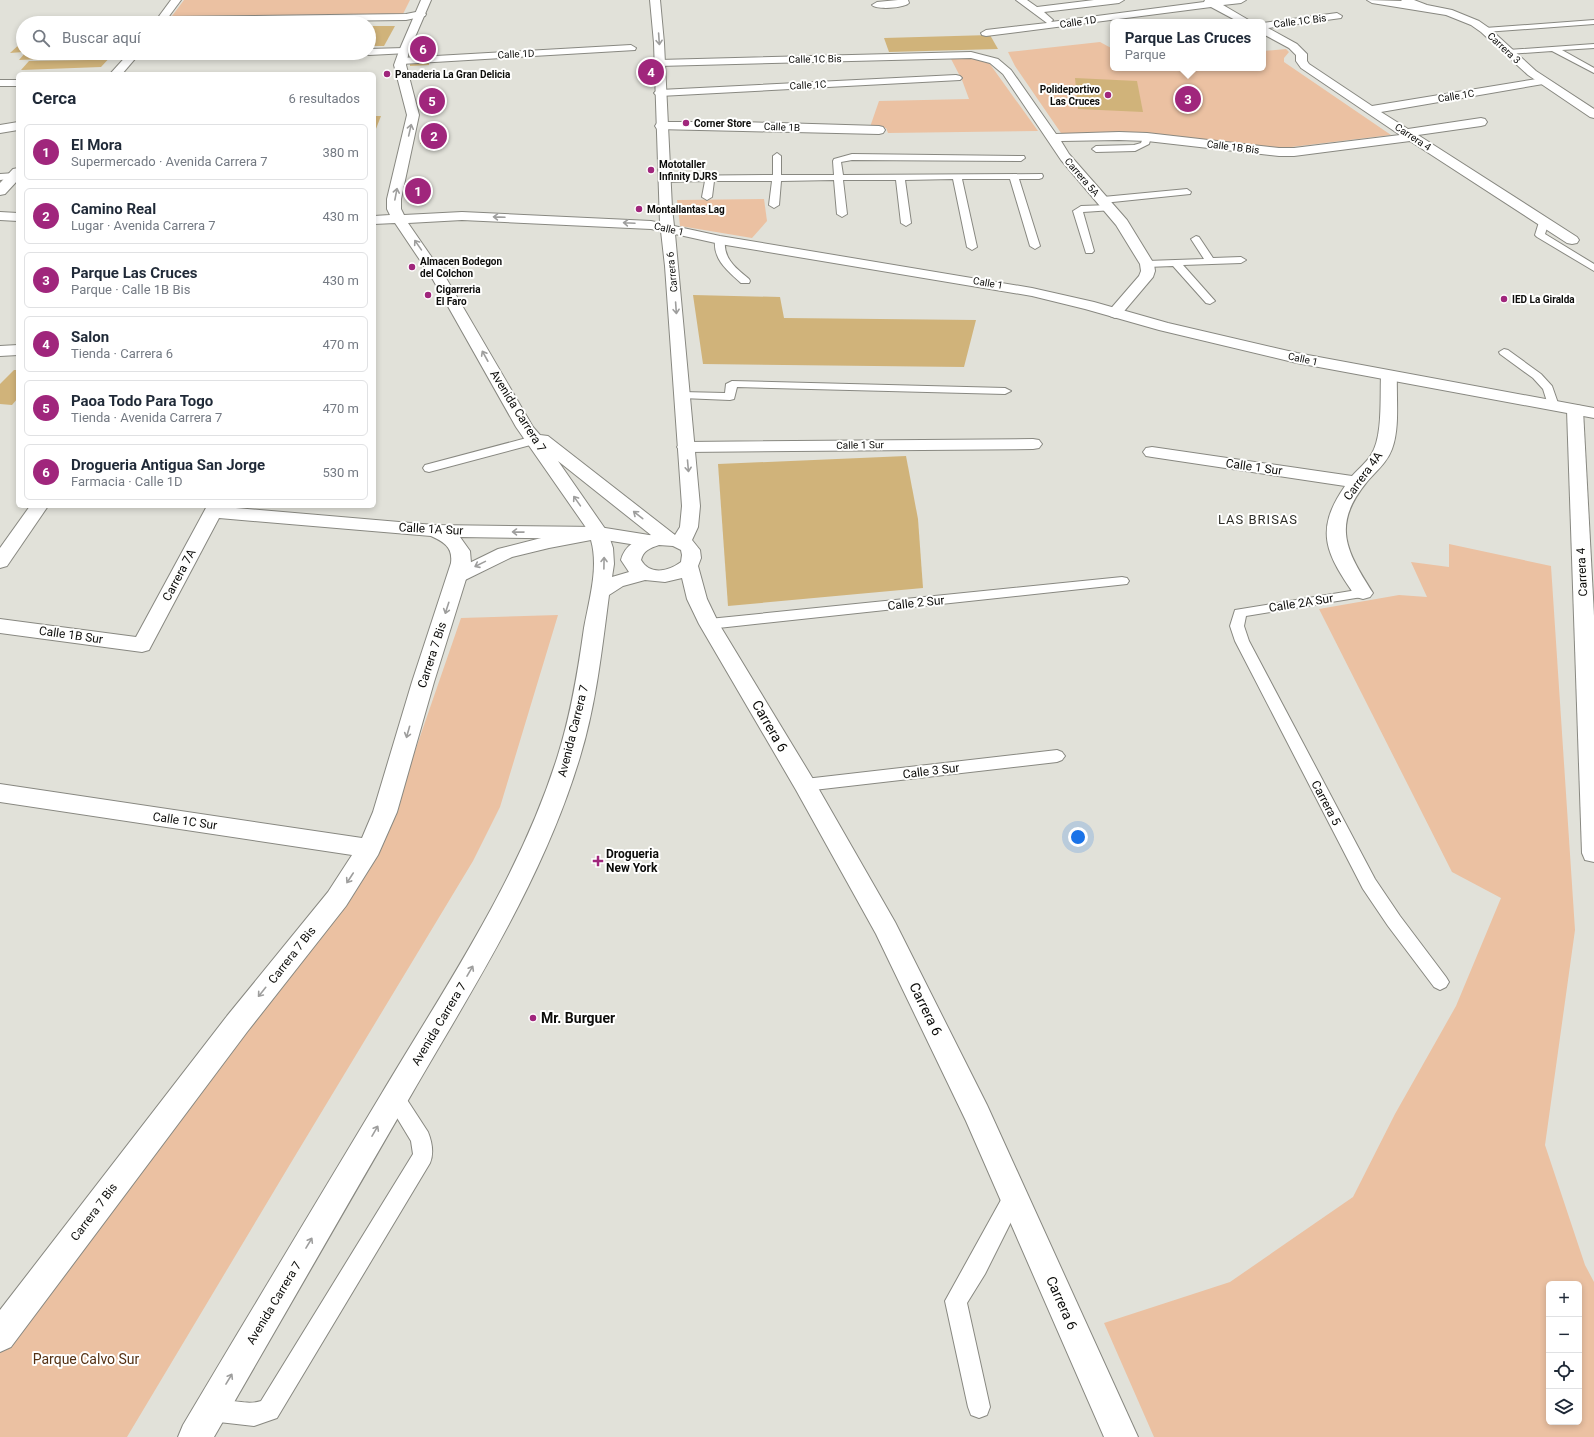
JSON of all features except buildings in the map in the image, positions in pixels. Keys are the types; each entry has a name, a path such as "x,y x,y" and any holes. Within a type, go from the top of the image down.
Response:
{"street":[{"path":"165,16 176,0"},
{"path":"402,56 426,0"},
{"name":"Carrera 6","path":"655,0 663,179 672,266 691,517 687,533 675,540"},
{"path":"1021,0 1055,25"},
{"path":"1036,10 1119,0"},
{"name":"Calle 1D","path":"986,33 1055,25 1208,2 1241,0"},
{"path":"1372,0 1424,8"},
{"name":"Carrera 3","path":"1406,0 1424,8 1462,17 1485,30 1542,81 1594,114"},
{"path":"877,5 901,2"},
{"path":"1208,2 1241,19"},
{"name":"Calle 1C Bis","path":"1266,26 1337,16"},
{"path":"376,17 419,18"},
{"name":"Carrera 4","path":"1266,32 1297,49 1302,54 1301,61 1303,64 1370,110 1572,240"},
{"name":"Calle 1D","path":"376,53 402,56 631,48"},
{"name":"Calle 1C Bis","path":"659,63 971,55"},
{"name":"Carrera 5A","path":"971,55 994,60 1007,72 1065,157 1107,204 1131,236 1147,264"},
{"name":"Avenida Carrera 7","path":"195,1437 440,1024 489,938 526,866 554,800 572,746 585,690 600,592 604,564 603,548 599,533 530,433 439,278 398,219 394,209 394,199 413,115 400,69 402,56"},
{"path":"118,72 129,60"},
{"name":"Calle 1C","path":"660,93 956,78"},
{"name":"Calle 1C","path":"1370,110 1542,81"},
{"path":"0,83 16,83"},
{"name":"Calle 1B Bis","path":"1053,138 1119,136 1279,152 1294,152 1410,135 1481,122"},
{"path":"0,129 16,126"},
{"name":"Calle 1B","path":"661,126 742,126 879,130"},
{"path":"1065,157 1085,137"},
{"path":"0,191 16,174"},
{"path":"0,216 16,217"},
{"name":"Calle 1","path":"376,220 446,216 651,225 720,240 1003,286 1062,298 1202,337 1389,376 1584,412"},
{"path":"1116,314 1146,277 1148,271 1147,264"},
{"path":"0,351 16,350"},
{"name":"Carrera 4A","path":"1363,592 1347,570 1337,548 1335,528 1346,497 1378,458 1383,449 1386,438 1389,376"},
{"name":"Carrera 4","path":"1584,412 1594,854"},
{"path":"530,433 675,540 691,550 691,561 688,566 677,573 653,575 616,582 600,592"},
{"name":"Calle 1 Sur","path":"686,447 1033,444"},
{"name":"Calle 1 Sur","path":"1152,452 1357,482"},
{"path":"0,562 38,508"},
{"name":"Calle 1A Sur","path":"215,509 434,531 599,533 649,541"},
{"name":"Carrera 7A","path":"142,645 215,509"},
{"name":"Carrera 7 Bis","path":"0,1336 237,1024 337,899 369,848 385,812 423,682 458,576 463,556 460,548 446,536 434,531"},
{"path":"458,576 505,553 549,542 599,533"},
{"path":"653,575 637,570 631,560 635,549 649,541 675,540"},
{"name":"Carrera 6","path":"688,566 697,599 709,624 805,785 886,929 977,1114 1121,1437"},
{"name":"Carrera 6","path":"653,575 673,582 697,599"},
{"name":"Calle 1B Sur","path":"0,626 142,645"},
{"name":"Calle 1C Sur","path":"0,793 369,848"}],"lane":[{"path":"1485,30 1594,22"},
{"path":"1585,46 1594,51"},
{"path":"1508,52 1594,46"},
{"path":"1554,49 1594,71"},
{"path":"1096,149 1135,148 1145,144 1147,138"},
{"path":"774,205 777,180 777,156"},
{"path":"842,214 837,161 840,159 852,157 1021,158"},
{"path":"0,177 16,174"},
{"path":"663,179 777,180 1039,176"},
{"path":"957,177 972,247"},
{"path":"1014,177 1035,246"},
{"path":"900,178 906,223"},
{"path":"707,197 710,179"},
{"path":"1089,251 1078,211 1107,204 1186,192"},
{"path":"1544,222 1540,235 1594,268"},
{"path":"1196,239 1211,262"},
{"path":"720,240 718,245 719,255 728,266 745,281"},
{"path":"1147,264 1240,260"},
{"path":"1176,263 1210,301"},
{"path":"1504,352 1537,376 1548,388 1553,406"},
{"path":"682,395 730,396 732,384 1005,391"},
{"path":"429,468 530,433"},
{"name":"Calle 2 Sur","path":"709,624 1122,581"},
{"name":"Calle 2A Sur","path":"1240,613 1363,592"},
{"name":"Carrera 5","path":"1240,613 1237,626 1242,641 1365,877 1394,921 1440,982"},
{"name":"Calle 3 Sur","path":"805,785 1057,756"},
{"path":"210,1410 254,1415 269,1410 423,1156 421,1139 395,1098"},
{"path":"979,1407 956,1301 977,1266 1014,1196"}],"green space":[{"path":"184,0 410,0 403,14 172,16"},
{"path":"1100,42 1110,47 1110,71 1266,71 1266,51 1286,49 1289,52 1284,58 1284,62 1391,135 1283,148 1063,136 1015,66 1008,52"},
{"path":"950,57 987,60 1038,131 888,133 886,128 870,127 879,101 969,99 962,80"},
{"path":"764,199 767,221 752,238 680,226 677,200"},
{"path":"1449,544 1551,566 1575,930 1545,1145 1585,1265 1594,1282 1594,1437 1154,1437 1104,1323 1230,1282 1353,1197 1395,1114 1456,1006 1501,898 1452,872 1319,609 1399,595 1427,597 1411,562 1449,567"},
{"name":"Parque Calvo Sur","path":"558,615 500,807 473,861 127,1437 0,1437 0,1348 395,809 461,618"}],"place":[{"name":"Drogueria Antigua San Jorge","path":"423,49"},
{"name":"Salon","path":"651,72"},
{"name":"Panaderia La Gran Delicia","path":"387,74"},
{"name":"Polideportivo Las Cruces","path":"1108,95"},
{"name":"Parque Las Cruces","path":"1188,99"},
{"name":"Paoa Todo Para Togo","path":"432,101"},
{"name":"Corner Store","path":"686,123"},
{"name":"Camino Real","path":"434,136"},
{"name":"Mototaller Infinity DJRS","path":"651,170"},
{"name":"El Mora","path":"418,191"},
{"name":"Montallantas Lag","path":"639,209"},
{"name":"Almacen Bodegon del Colchon","path":"412,267"},
{"name":"Cigarreria El Faro","path":"428,295"},
{"name":"IED La Giralda","path":"1504,299"},
{"name":"Drogueria New York","path":"598,861"},
{"name":"Mr. Burguer","path":"533,1018"}],"district":[{"name":"LAS BRISAS","path":"1258,519"}]}
